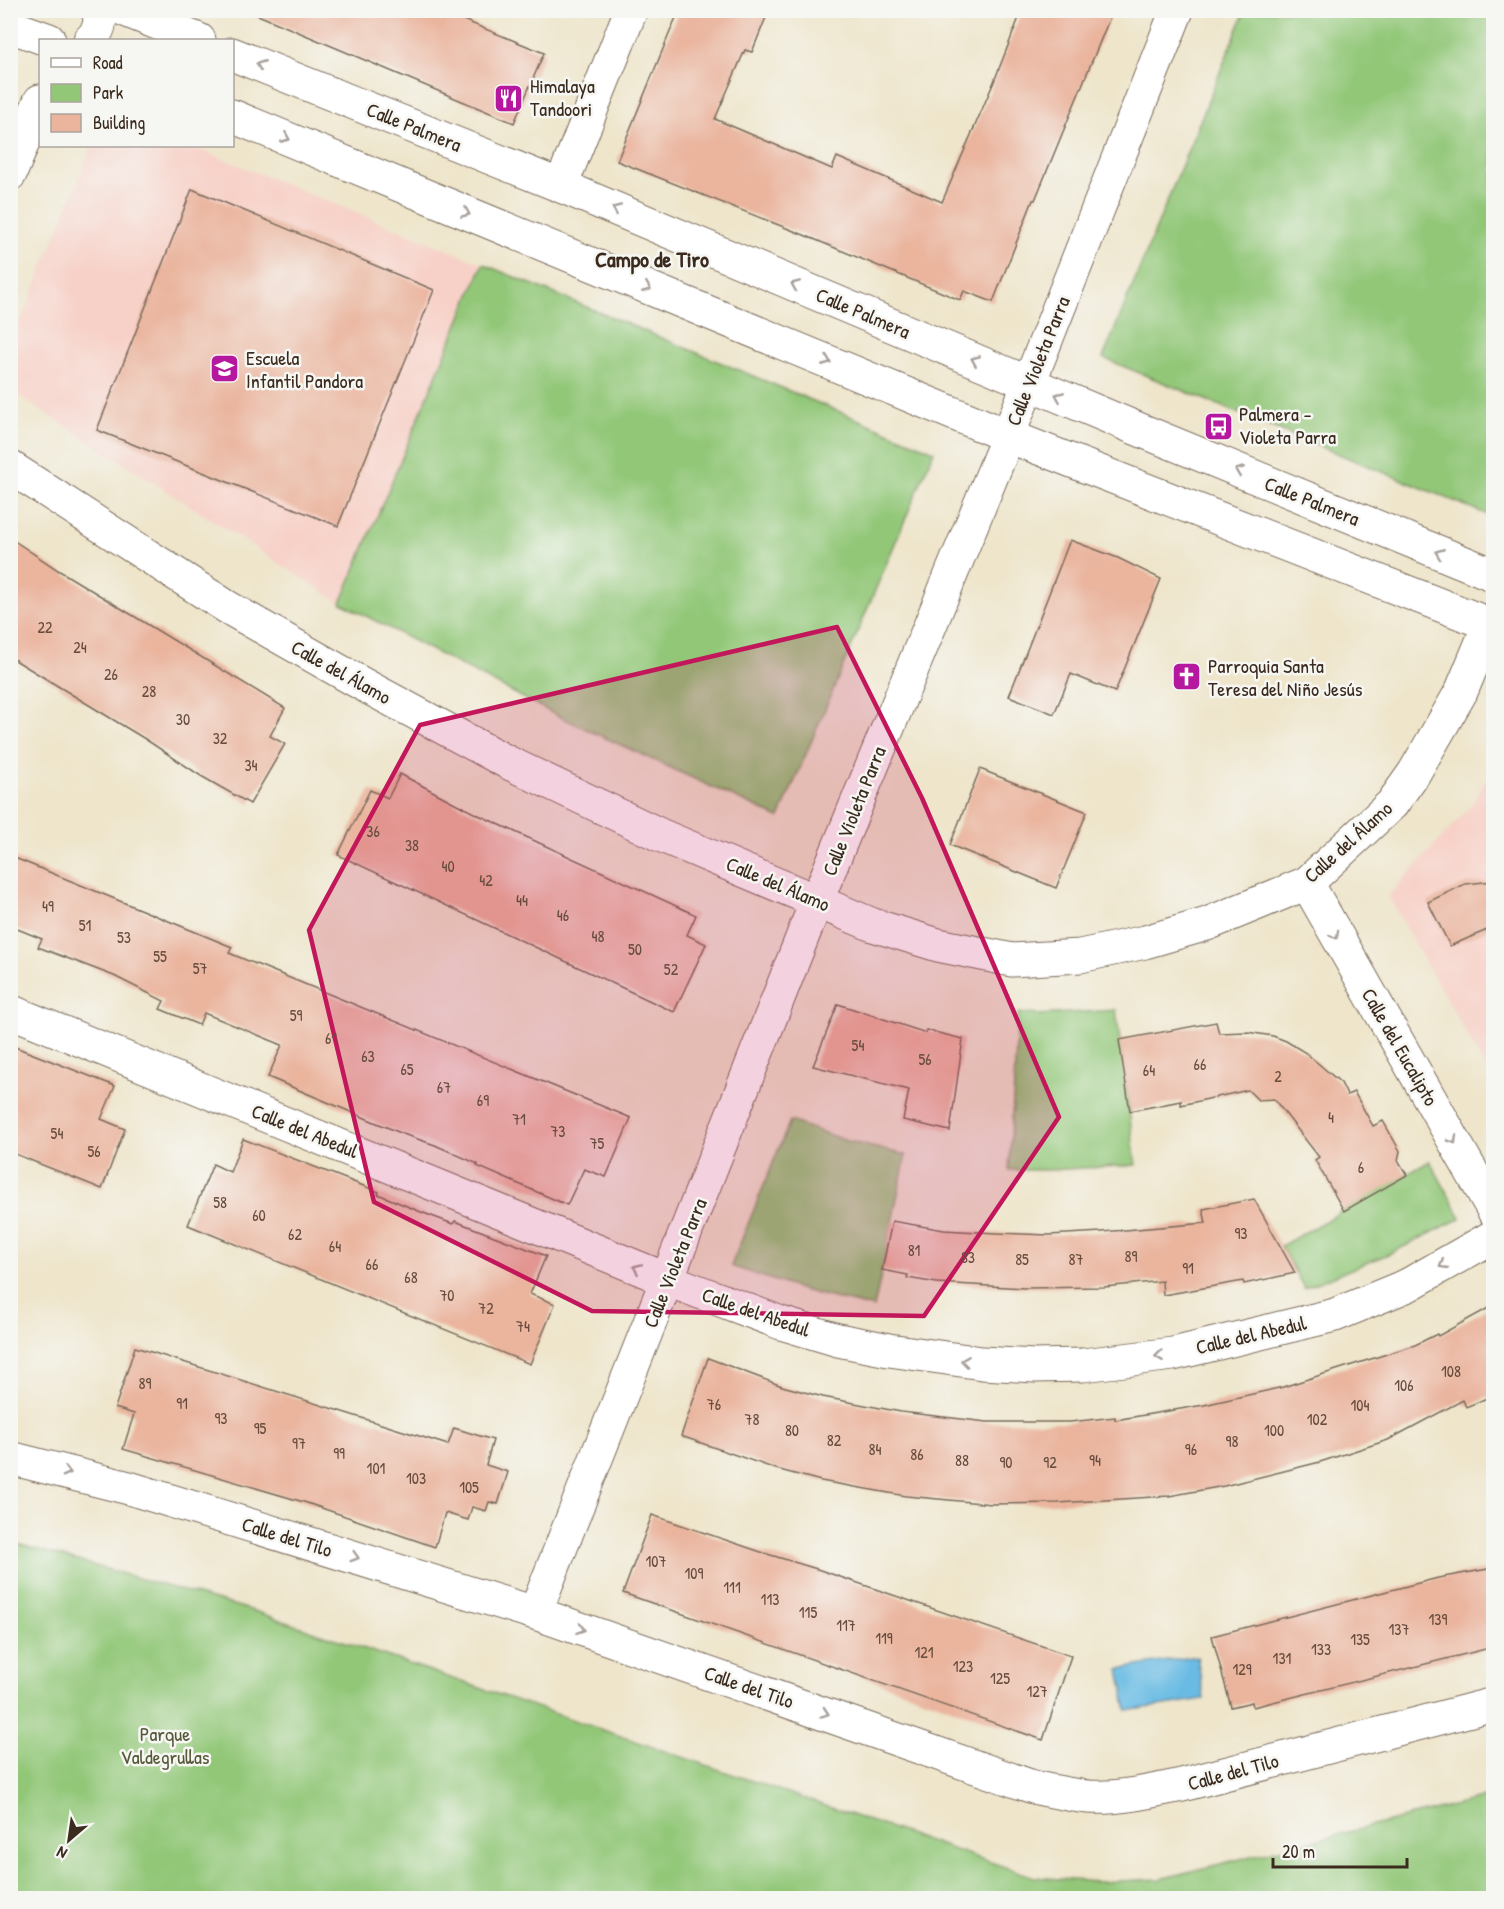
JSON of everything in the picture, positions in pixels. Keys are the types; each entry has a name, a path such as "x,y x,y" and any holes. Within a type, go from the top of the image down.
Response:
{"street":[{"path":"44,10 44,27 50,39"},
{"path":"91,39 100,25 98,10"},
{"path":"125,10 197,39"},
{"path":"561,186 631,10"},
{"name":"Calle Violeta Parra","path":"536,1613 817,900 1008,436 1177,10"},
{"path":"10,26 48,39"},
{"name":"Calle Palmera","path":"234,55 561,186 1207,458 1494,574"},
{"path":"10,174 39,102"},
{"path":"234,117 1008,436 1491,625"},
{"name":"Calle del Álamo","path":"10,467 227,607 364,685 507,762 660,835 873,925 938,945 1012,960 1080,956 1145,942 1207,924 1307,883 1392,804 1414,774 1461,692 1491,625"},
{"name":"Calle del Eucalipto","path":"1307,883 1494,1211"},
{"name":"Calle del Abedul","path":"10,1011 668,1280 781,1323 838,1340 982,1363 1034,1366 1083,1365 1173,1354 1335,1315 1408,1285 1494,1236"},
{"name":"Calle del Tilo","path":"10,1458 129,1488 536,1613 1033,1787 1091,1797 1136,1794 1182,1785 1494,1704"}],"highlighted area":[{"path":"837,627 922,798 1059,1117 924,1316 592,1311 374,1202 309,930 420,725"}],"shaded area":[{"name":"Escuela Infantil Pandora","path":"92,147 193,147 483,264 341,603 11,391 10,348"},
{"path":"1493,767 1493,1081 1388,896 1469,808"}],"green space":[{"path":"1245,11 1493,11 1493,517 1103,358"},
{"path":"483,264 934,451 779,818 558,716 341,603"},
{"path":"1116,1010 1136,1165 1009,1170 1018,1013 1038,1015"},
{"path":"790,1121 847,1141 906,1155 874,1308 802,1290 731,1266"},
{"path":"1430,1161 1461,1218 1391,1253 1304,1288 1281,1246"},
{"name":"Parque Valdegrullas","path":"11,1542 254,1611 1034,1877 1098,1882 1160,1879 1493,1796 1493,1898 11,1898"}],"water":[{"path":"1197,1656 1204,1699 1127,1711 1119,1669"}],"building":[{"path":"246,10 439,10 544,53 514,123"},
{"path":"679,10 769,10 752,52 745,50 715,119 832,169 837,157 942,202 1022,10 1113,10 993,302 964,291 960,300 617,161"},
{"path":"192,189 434,290 338,526 97,430"},
{"path":"10,538 58,570 285,708 270,736 285,744 250,804 10,657"},
{"path":"1070,540 1118,558 1161,579 1115,692 1071,674 1054,714 1009,696"},
{"path":"980,769 1087,812 1056,888 950,845"},
{"path":"400,774 472,812 696,915 687,935 706,944 674,1012 338,855 370,790 388,798"},
{"path":"10,856 232,947 229,953 631,1118 606,1177 584,1169 567,1205 435,1145 403,1134 268,1077 282,1045 204,1013 199,1025 160,1009 164,1001 114,976 38,947 42,939 10,926"},
{"path":"1494,881 1494,927 1450,946 1428,902 1465,884"},
{"path":"838,1004 926,1033 926,1030 963,1039 950,1131 903,1120 909,1090 813,1066"},
{"path":"1216,1022 1219,1033 1247,1032 1273,1036 1306,1053 1341,1083 1347,1095 1354,1092 1373,1126 1383,1121 1400,1151 1398,1160 1407,1175 1344,1211 1315,1160 1319,1157 1274,1099 1258,1100 1248,1090 1181,1105 1181,1101 1130,1111 1119,1040"},
{"path":"10,1045 115,1086 101,1119 125,1129 102,1189 10,1152"},
{"path":"243,1139 379,1192 378,1194 421,1212 453,1224 455,1221 546,1256 530,1294 555,1304 530,1364 188,1225 213,1164 230,1172"},
{"path":"1254,1199 1295,1273 1244,1284 1243,1281 1163,1295 1162,1281 1104,1287 1025,1288 937,1283 907,1278 908,1275 882,1270 892,1221 944,1230 996,1233 1049,1235 1102,1232 1206,1223 1203,1209"},
{"path":"1494,1305 1494,1395 1466,1407 1463,1400 1388,1440 1320,1462 1224,1486 1169,1496 1058,1503 992,1504 906,1496 821,1481 776,1469 681,1436 708,1358 782,1386 823,1397 901,1412 987,1422 1070,1422 1115,1417 1115,1420 1204,1405 1283,1387 1415,1345 1437,1334 1438,1336"},
{"path":"135,1347 448,1445 454,1428 493,1440 486,1465 508,1472 498,1504 489,1502 486,1511 472,1507 468,1520 445,1513 435,1547 307,1503 123,1449 134,1414 115,1408"},
{"path":"652,1515 1071,1656 1043,1740 623,1593"},
{"path":"1494,1568 1494,1647 1253,1707 1252,1702 1231,1707 1212,1636 1438,1578"}],"place":[{"name":"Himalaya Tandoori","path":"509,98"},
{"name":"Escuela Infantil Pandora","path":"225,369"},
{"name":"Palmera - Violeta Parra","path":"1218,426"},
{"name":"Parroquia Santa Teresa del Niño Jesús","path":"1187,677"}],"district":[{"name":"Campo de Tiro","path":"652,259"}]}
